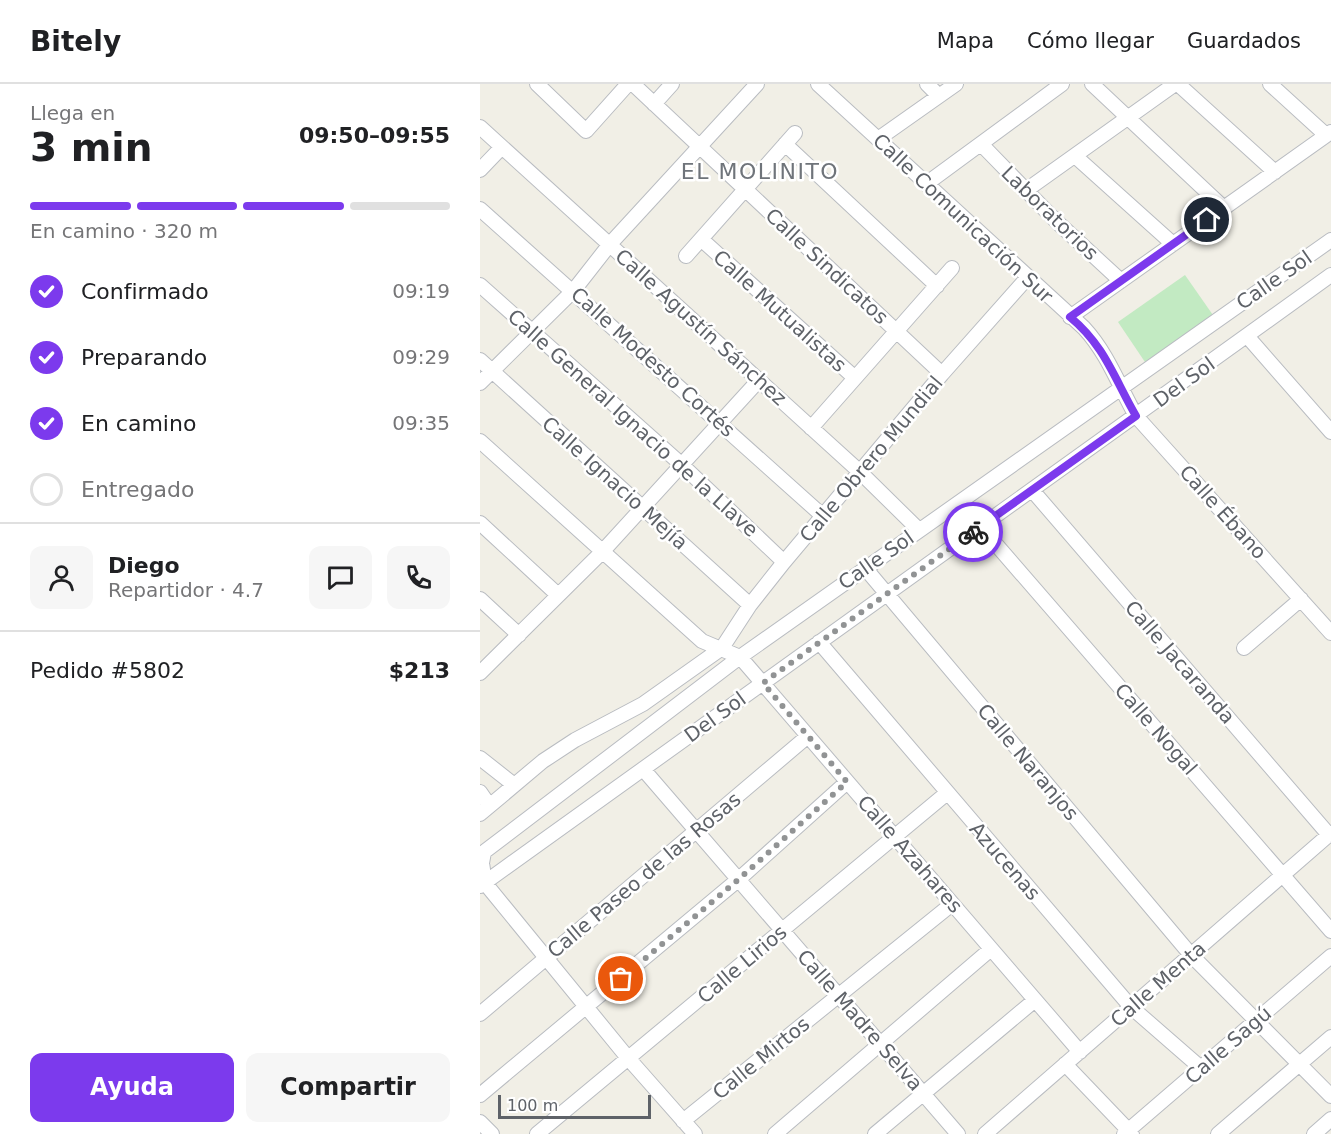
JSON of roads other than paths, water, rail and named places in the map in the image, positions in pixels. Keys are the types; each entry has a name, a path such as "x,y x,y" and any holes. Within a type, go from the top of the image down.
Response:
{"street":[{"path":"537,84 586,131 628,84"},
{"name":"Calle Sindicatos","path":"633,84 942,374"},
{"path":"654,104 672,84"},
{"path":"480,383 574,290 610,244 757,84"},
{"name":"Calle Comunicación Sur","path":"818,84 1096,341 1106,355 1120,387"},
{"path":"927,84 939,96"},
{"path":"878,140 956,84"},
{"path":"926,184 1062,84"},
{"path":"1092,84 1224,208"},
{"path":"1025,191 1176,84 1275,172"},
{"path":"1070,317 1329,134 1270,84"},
{"name":"Calle Agustín Sánchez","path":"480,127 860,472 920,530"},
{"name":"Calle Mutualistas","path":"795,133 701,239 855,378"},
{"path":"785,144 937,286"},
{"name":"Laboratorios","path":"981,144 1025,191 1121,281"},
{"path":"480,170 502,147"},
{"path":"1075,156 1173,244"},
{"name":"Calle Modesto Cortés","path":"480,208 574,290 824,517"},
{"path":"686,256 701,239"},
{"name":"Calle Sol","path":"482,882 484,852 740,657 1331,240"},
{"name":"Calle Mutualistas","path":"811,428 952,268"},
{"name":"Del Sol","path":"482,882 644,769 1331,275"},
{"name":"Calle Obrero Mundial","path":"722,648 750,605 784,562 942,374 1028,277"},
{"name":"Calle General Ignacio de la Llave","path":"480,285 682,465 784,562"},
{"path":"1247,336 1331,432"},
{"name":"Calle Ignacio Mejía","path":"480,360 750,605"},
{"path":"480,673 602,552 759,380"},
{"name":"Calle Ébano","path":"1120,387 1136,416 1331,633"},
{"path":"480,441 702,641 740,657"},
{"name":"Calle Jacaranda","path":"1032,490 1330,834"},
{"path":"480,523 558,595"},
{"name":"Calle Nogal","path":"981,527 1331,931"},
{"name":"Calle Naranjos","path":"865,568 1191,955 1258,1019 1331,1096"},
{"path":"480,599 519,635"},
{"path":"1244,648 1301,599"},
{"name":"Azucenas","path":"819,642 1131,1007 1201,1068"},
{"path":"480,792 484,810 513,784 575,740 643,704 722,648"},
{"name":"Calle Azahares","path":"740,657 1080,1052"},
{"name":"Calle Paseo de las Rosas","path":"480,1014 808,736"},
{"path":"480,758 513,784"},
{"name":"Calle Madre Selva","path":"644,769 958,1134"},
{"path":"480,1095 739,879 847,782"},
{"name":"Calle Lirios","path":"537,1134 947,793"},
{"name":"Calle Menta","path":"985,1134 1330,834"},
{"path":"482,882 628,1058 695,1134"},
{"name":"Calle Mirtos","path":"683,1121 952,904"},
{"path":"775,1134 992,949"},
{"name":"Calle Sagú","path":"1128,1133 1331,957"},
{"path":"875,1134 1035,1000"},
{"path":"1218,1134 1331,1037"},
{"path":"1065,1065 1128,1133"},
{"path":"1314,1134 1331,1119"},
{"path":"480,1122 492,1134"}],"district":[{"name":"EL MOLINITO","path":"760,171"}]}
